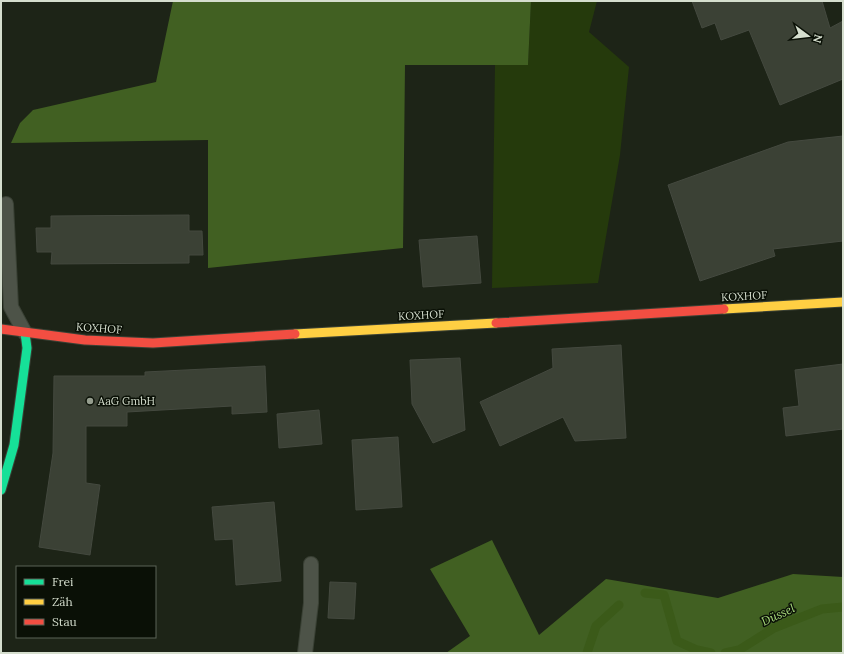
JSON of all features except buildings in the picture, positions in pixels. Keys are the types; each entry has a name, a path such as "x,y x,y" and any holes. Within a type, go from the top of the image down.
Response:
{"main road":[{"name":"KOXHOF","path":"1,329 86,340 153,343 363,329 843,302"},
{"path":"1,490 14,445 27,348 25,333"}],"lane":[{"path":"6,204 11,307 25,333"},
{"path":"305,653 311,602 311,564"}],"green space":[{"path":"173,1 531,1 528,65 405,65 403,248 208,268 208,140 11,143 20,123 33,110 156,82"},
{"path":"531,1 597,1 589,32 629,67 620,155 598,283 492,288 495,64 528,64"},
{"path":"492,540 539,635 606,579 718,598 793,574 843,577 843,653 446,653 470,636 430,569"}],"waterway":[{"name":"Düssel","path":"645,593 664,595 677,641 697,650 711,653"},
{"name":"Düssel","path":"587,653 596,626 619,605"},
{"name":"Düssel","path":"725,653 739,650 774,628 822,609 843,607"}],"traffic: fast":[{"path":"1,490 14,445 27,348 25,333"}],"traffic: slow":[{"path":"724,309 843,302"},
{"path":"295,334 496,323"}],"traffic: jam":[{"path":"496,323 724,309"},
{"path":"1,329 85,340 153,343 295,334"}],"place":[{"name":"AaG GmbH","path":"90,401"}]}
